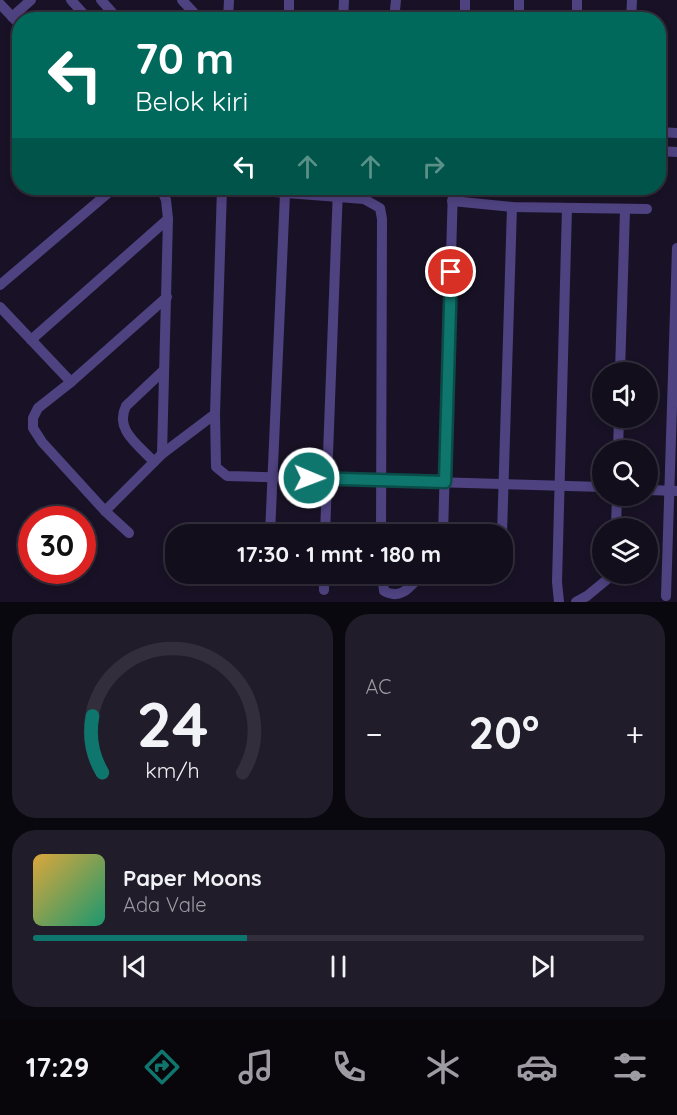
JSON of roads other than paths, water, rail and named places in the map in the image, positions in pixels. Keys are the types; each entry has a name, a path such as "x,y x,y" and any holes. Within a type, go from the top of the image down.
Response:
{"street":[{"path":"71,0 82,12"},
{"path":"101,0 112,12"},
{"path":"182,0 193,12"},
{"path":"0,4 12,17"},
{"path":"0,285 106,195"},
{"path":"158,458 165,370 168,219 164,195"},
{"path":"222,195 215,414 216,467 227,476 592,487"},
{"path":"271,524 285,195"},
{"path":"325,524 338,195"},
{"path":"347,195 373,203 380,208 382,219 381,524"},
{"path":"444,524 452,195"},
{"path":"452,201 512,207 647,209"},
{"path":"502,524 512,207"},
{"path":"559,602 557,582 567,208"},
{"path":"620,362 625,210"},
{"path":"31,340 168,219"},
{"path":"666,596 674,491 677,248"},
{"path":"129,533 42,442 33,428 33,418 38,408 71,382 166,297"},
{"path":"0,307 71,382"},
{"path":"158,458 124,430 122,413 126,406 165,370"},
{"path":"105,510 158,458 215,414"},
{"path":"658,490 674,491"},
{"path":"324,584 324,590"},
{"path":"383,584 384,591 392,596 401,594 411,584"},
{"path":"576,602 602,584"}]}
